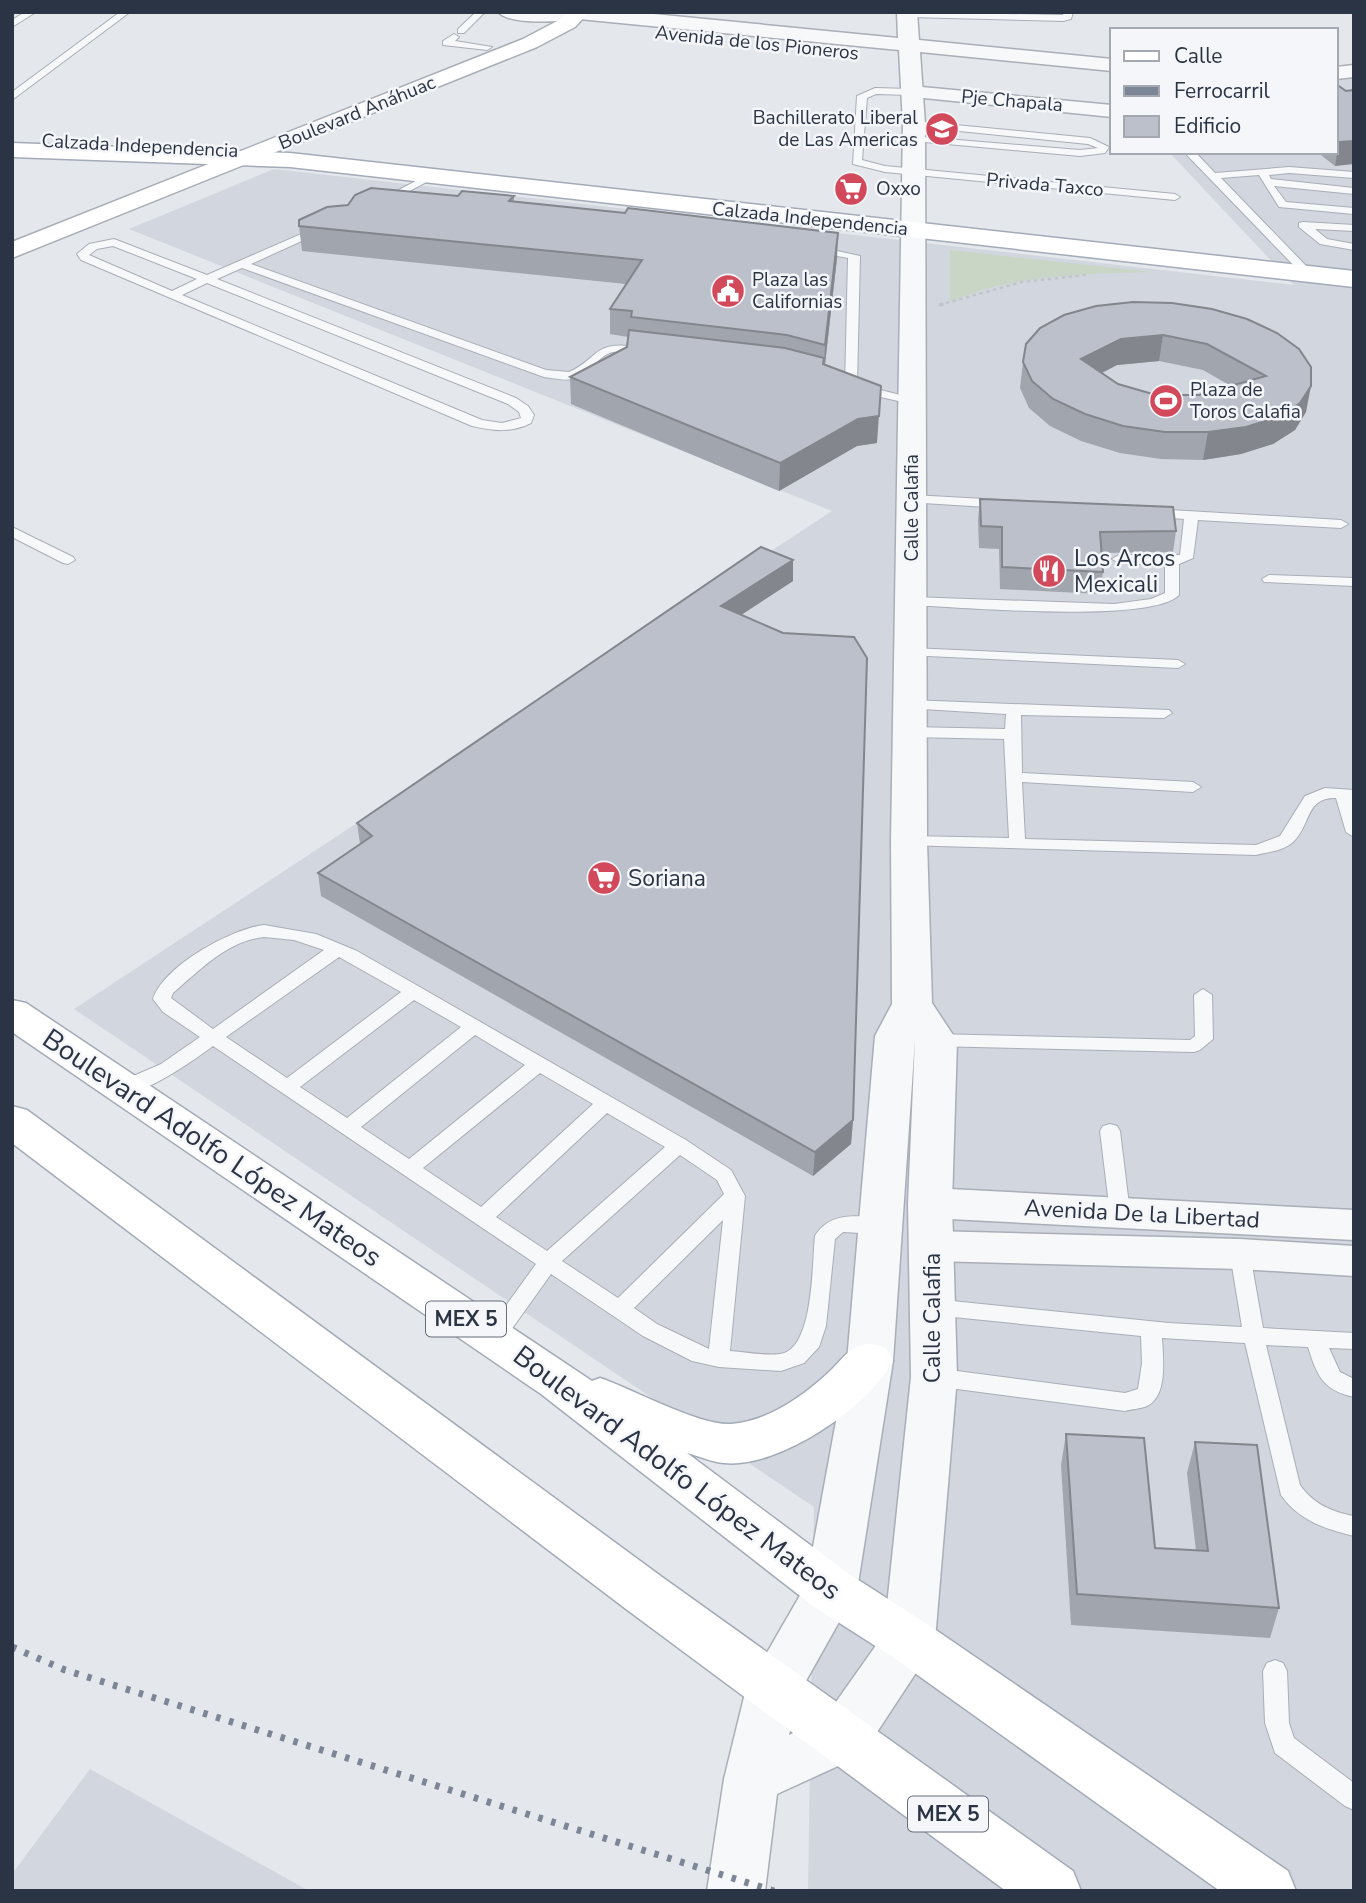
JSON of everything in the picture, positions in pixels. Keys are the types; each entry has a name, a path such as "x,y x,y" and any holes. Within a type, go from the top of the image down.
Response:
{"main road":[{"name":"Boulevard Anáhuac","path":"12,242 244,156 565,15"},
{"name":"Boulevard Anáhuac","path":"12,251 530,43 565,15"},
{"name":"Calzada Independencia","path":"12,141 244,156 1354,279"},
{"name":"Calzada Independencia","path":"12,150 244,156"},
{"name":"Boulevard Adolfo López Mateos","path":"12,1013 558,1381 831,1590 909,1640 1268,1891"},
{"name":"MEX 5","path":"12,1121 773,1689 1053,1891"},
{"path":"558,1381 722,1444 759,1438 794,1426 840,1392 870,1361"}],"street":[{"name":"Avenida de los Pioneros","path":"508,12 565,15 1110,74"},
{"name":"Calle Calafia","path":"907,13 914,131 909,841 915,1027 931,1225 934,1377 909,1640"},
{"name":"Avenida de los Pioneros","path":"908,52 1110,65"},
{"name":"Pje Chapala","path":"911,92 1110,111"},
{"name":"Calle Calafia","path":"831,1590 870,1361 880,1227 915,1027"},
{"name":"Avenida De la Libertad","path":"931,1225 1120,1213 1354,1225"},
{"name":"Avenida De la Libertad","path":"931,1225 1240,1254 1354,1261"},
{"path":"736,1891 751,1779 773,1689 831,1590"},
{"path":"751,1779 843,1737 909,1640"}],"lane":[{"path":"12,24 32,12"},
{"path":"12,97 126,12"},
{"path":"481,12 446,43 487,47"},
{"path":"907,13 1063,18 1068,17 1069,12"},
{"name":"Privada Taxco","path":"911,92 875,91 862,96 857,162 914,172 1175,197"},
{"path":"914,131 1090,141 1104,147 1101,151 1080,153 914,131"},
{"path":"1191,154 1306,272"},
{"path":"1212,176 1354,175"},
{"path":"1265,176 1354,191"},
{"path":"1265,176 1283,205 1324,242 1354,247"},
{"path":"369,207 430,177"},
{"path":"391,198 407,200"},
{"path":"1283,205 1354,211"},
{"path":"172,295 334,222"},
{"path":"1303,225 1354,228"},
{"path":"121,244 512,401 524,409 528,415 527,420 506,428 477,423 172,295 85,258 83,254 93,246 121,244"},
{"path":"804,248 854,256 844,384 912,402"},
{"path":"241,264 544,373 571,376 580,372 604,351 615,348 655,352"},
{"path":"912,499 1023,505"},
{"path":"1141,512 1341,524"},
{"path":"1119,559 1172,561 1186,558 1189,555 1191,515"},
{"path":"12,531 68,559"},
{"path":"911,601 1114,608 1140,606 1171,595 1172,561"},
{"path":"1269,579 1354,582"},
{"path":"911,652 1178,664"},
{"path":"910,719 1014,710 1164,713"},
{"path":"1014,710 1012,734 1017,845"},
{"path":"910,719 1012,734"},
{"path":"1014,777 1193,787"},
{"path":"909,841 1225,851 1272,848 1291,836 1302,808 1310,799 1330,793 1348,794 1354,832"},
{"path":"719,1359 735,1196 724,1175 713,1166 414,991 325,943 260,930 229,941 165,990 163,999 169,1008 620,1310 673,1344 699,1355 719,1359 781,1363 797,1357 808,1347 816,1326 825,1236 837,1225 846,1223 880,1227"},
{"path":"124,1088 168,1069 338,949"},
{"path":"287,1087 414,991"},
{"path":"915,1027 1194,1046 1204,1039 1203,995"},
{"path":"347,1128 474,1026"},
{"path":"409,1169 539,1064"},
{"path":"482,1218 606,1103"},
{"path":"1110,1131 1120,1213"},
{"path":"494,1338 548,1262 678,1145"},
{"path":"620,1310 735,1196"},
{"path":"1240,1254 1254,1336 1289,1488 1303,1506 1335,1522 1354,1526"},
{"path":"933,1307 1151,1329 1354,1340"},
{"path":"934,1377 1125,1402 1148,1393 1153,1363 1151,1329"},
{"path":"1316,1340 1332,1381 1340,1387 1354,1388"},
{"path":"1275,1671 1278,1723 1283,1745 1354,1798"}],"path":[{"path":"914,306 943,305 1022,282 1093,275"}],"shaded area":[{"path":"1354,75 1354,1891 808,1891 814,1507 74,1009 832,511 129,229 274,169 1294,285 1171,154 1338,154 1338,77"},
{"path":"90,1769 309,1891 12,1891 12,1874"}],"green space":[{"path":"950,250 1152,272 1049,277 999,286 950,302"}],"building":[{"path":"1338,85 1346,91 1354,90 1354,141 1339,142"},
{"path":"371,188 458,196 462,191 514,196 509,201 625,213 628,208 838,233 825,345 787,335 631,317 632,311 610,309 642,260 299,226 299,220 327,207 348,205 355,195"},
{"path":"1133,302 1172,303 1212,309 1247,319 1277,333 1299,349 1311,367 1311,386 1300,403 1278,417 1246,427 1208,432 1165,432 1123,426 1085,414 1053,399 1032,381 1023,362 1026,344 1040,328 1064,315 1096,306","holes":["1163,335 1207,344 1266,376 1199,395 1156,395 1118,384 1081,359 1121,339"]},
{"path":"629,330 785,348 824,358 823,364 881,386 879,416 858,419 780,463 570,377 627,347"},
{"path":"980,499 1173,507 1176,531 1100,532 1103,572 1002,567 1002,527 981,526"},
{"name":"Soriana","path":"761,547 793,560 721,606 783,633 854,637 867,658 853,1120 815,1152 318,873 372,836 357,823"},
{"path":"1066,1434 1144,1438 1155,1548 1208,1551 1195,1442 1257,1445 1279,1608 1077,1594"}],"railway":[{"path":"12,1647 65,1670 774,1891"}],"place":[{"name":"Bachillerato Liberal de Las Americas","path":"942,129"},
{"name":"Oxxo","path":"851,189"},
{"name":"Plaza las Californias","path":"728,291"},
{"name":"Plaza de Toros Calafia","path":"1166,401"},
{"name":"Los Arcos Mexicali","path":"1049,571"},
{"name":"Soriana","path":"604,878"}]}
